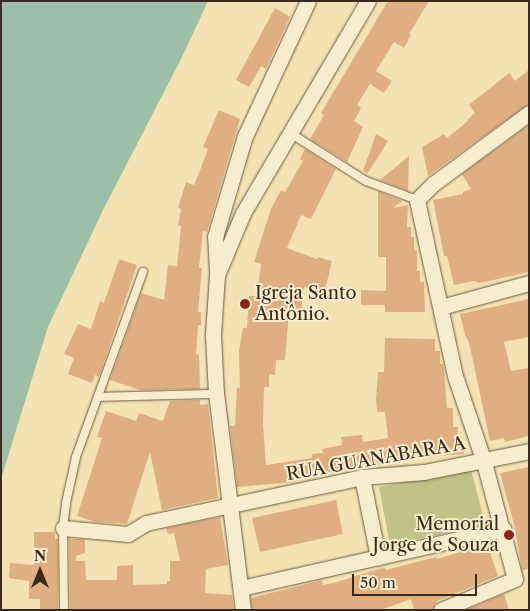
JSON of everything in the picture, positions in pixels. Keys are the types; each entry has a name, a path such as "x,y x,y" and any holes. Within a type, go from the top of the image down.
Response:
{"street":[{"path":"243,610 216,394 213,335 217,274 215,237 245,136 308,1"},
{"path":"217,274 243,213 368,1"},
{"path":"441,610 516,579 483,459 455,376 416,200 433,184 529,113"},
{"path":"441,307 529,283"},
{"name":"RUA GUANABARA A","path":"63,528 128,534 146,523 362,477 424,472 483,459 529,452"},
{"path":"362,477 378,557"},
{"path":"241,588 503,529"}],"lane":[{"path":"290,133 366,181 416,200"},
{"path":"64,610 63,528 66,503 76,457 143,272"},
{"path":"99,397 216,394"}],"shaded area":[{"path":"1,1 208,1 182,57 103,210 48,327 1,479"},
{"path":"471,469 485,524 390,545 379,487"}],"building":[{"path":"388,1 429,1 409,34 411,35 404,48 394,42 376,71 392,81 384,93 370,84 357,105 361,108 354,121 363,127 347,162 310,139 324,115 321,113"},
{"path":"275,8 290,17 266,69 261,66 249,87 236,80"},
{"path":"529,70 529,104 428,176 422,147 444,134 447,138 468,121 475,113 469,105 509,73 515,81"},
{"path":"219,110 240,119 207,232 203,231 199,268 202,268 198,312 201,312 201,325 198,325 196,354 199,355 200,389 140,390 110,380 141,293 164,300 168,265 177,266 181,226 178,225 181,209 178,208 186,182 194,185 208,149 203,147"},
{"path":"529,125 529,272 480,283 474,281 454,285 447,256 444,256 433,200 463,194 463,192 471,189 462,174"},
{"path":"376,134 388,141 368,173 363,171"},
{"path":"305,149 336,169 311,219 301,215 287,248 317,259 318,257 332,261 325,290 304,287 301,312 289,312 285,360 276,360 275,375 269,374 269,387 264,387 263,423 266,465 312,458 312,454 323,453 322,449 342,445 341,437 362,435 363,442 388,438 385,412 377,412 376,399 378,372 384,372 385,338 435,339 435,351 440,351 440,364 443,364 447,408 453,408 453,427 458,427 458,441 463,441 464,454 399,458 399,461 324,473 293,482 237,487 230,426 235,426 237,388 240,388 239,351 243,328 247,328 249,296 257,296 261,264 254,262 271,209 281,190 285,192 303,161 300,159"},
{"path":"409,156 408,191 380,180"},
{"path":"378,191 402,201 393,208 408,205 407,227 411,227 411,237 414,237 414,251 417,250 417,271 420,271 420,282 424,282 425,312 385,312 385,305 361,305 361,290 386,291 386,257 378,257"},
{"path":"119,259 137,265 99,377 95,375 92,383 68,374 74,358 64,354 78,324 91,329 100,301 104,303"},
{"path":"529,299 529,337 504,342 511,371 529,368 529,436 505,442 504,438 490,441 469,342 465,335 460,314"},
{"path":"200,400 200,405 208,404 218,498 162,510 150,452 127,524 95,522 77,516 102,438 97,437 106,411 136,421 139,413 163,421 170,401"},
{"path":"529,467 529,569 522,570 515,528 500,473"},
{"path":"336,500 343,534 260,552 252,518"},
{"path":"220,517 228,565 206,569 205,593 232,595 234,610 70,609 69,539 85,539 85,553 76,556 76,561 85,561 86,580 117,580 117,566 133,565 133,585 167,584 167,581 170,581 170,561 180,561 174,533 168,534 166,528"},
{"path":"34,532 55,532 55,539 58,539 58,609 40,609 40,599 29,599 29,581 9,578 10,563 34,565"},
{"path":"487,544 498,576 437,601 432,610 414,610 411,599 380,610 252,610 251,598 322,580 323,585 337,582 375,570 385,568 386,570 436,557 437,559"},
{"path":"504,594 509,610 466,610"}],"place":[{"name":"Igreja Santo Antônio.","path":"245,304"},
{"name":"Memorial Jorge de Souza","path":"509,535"}]}
